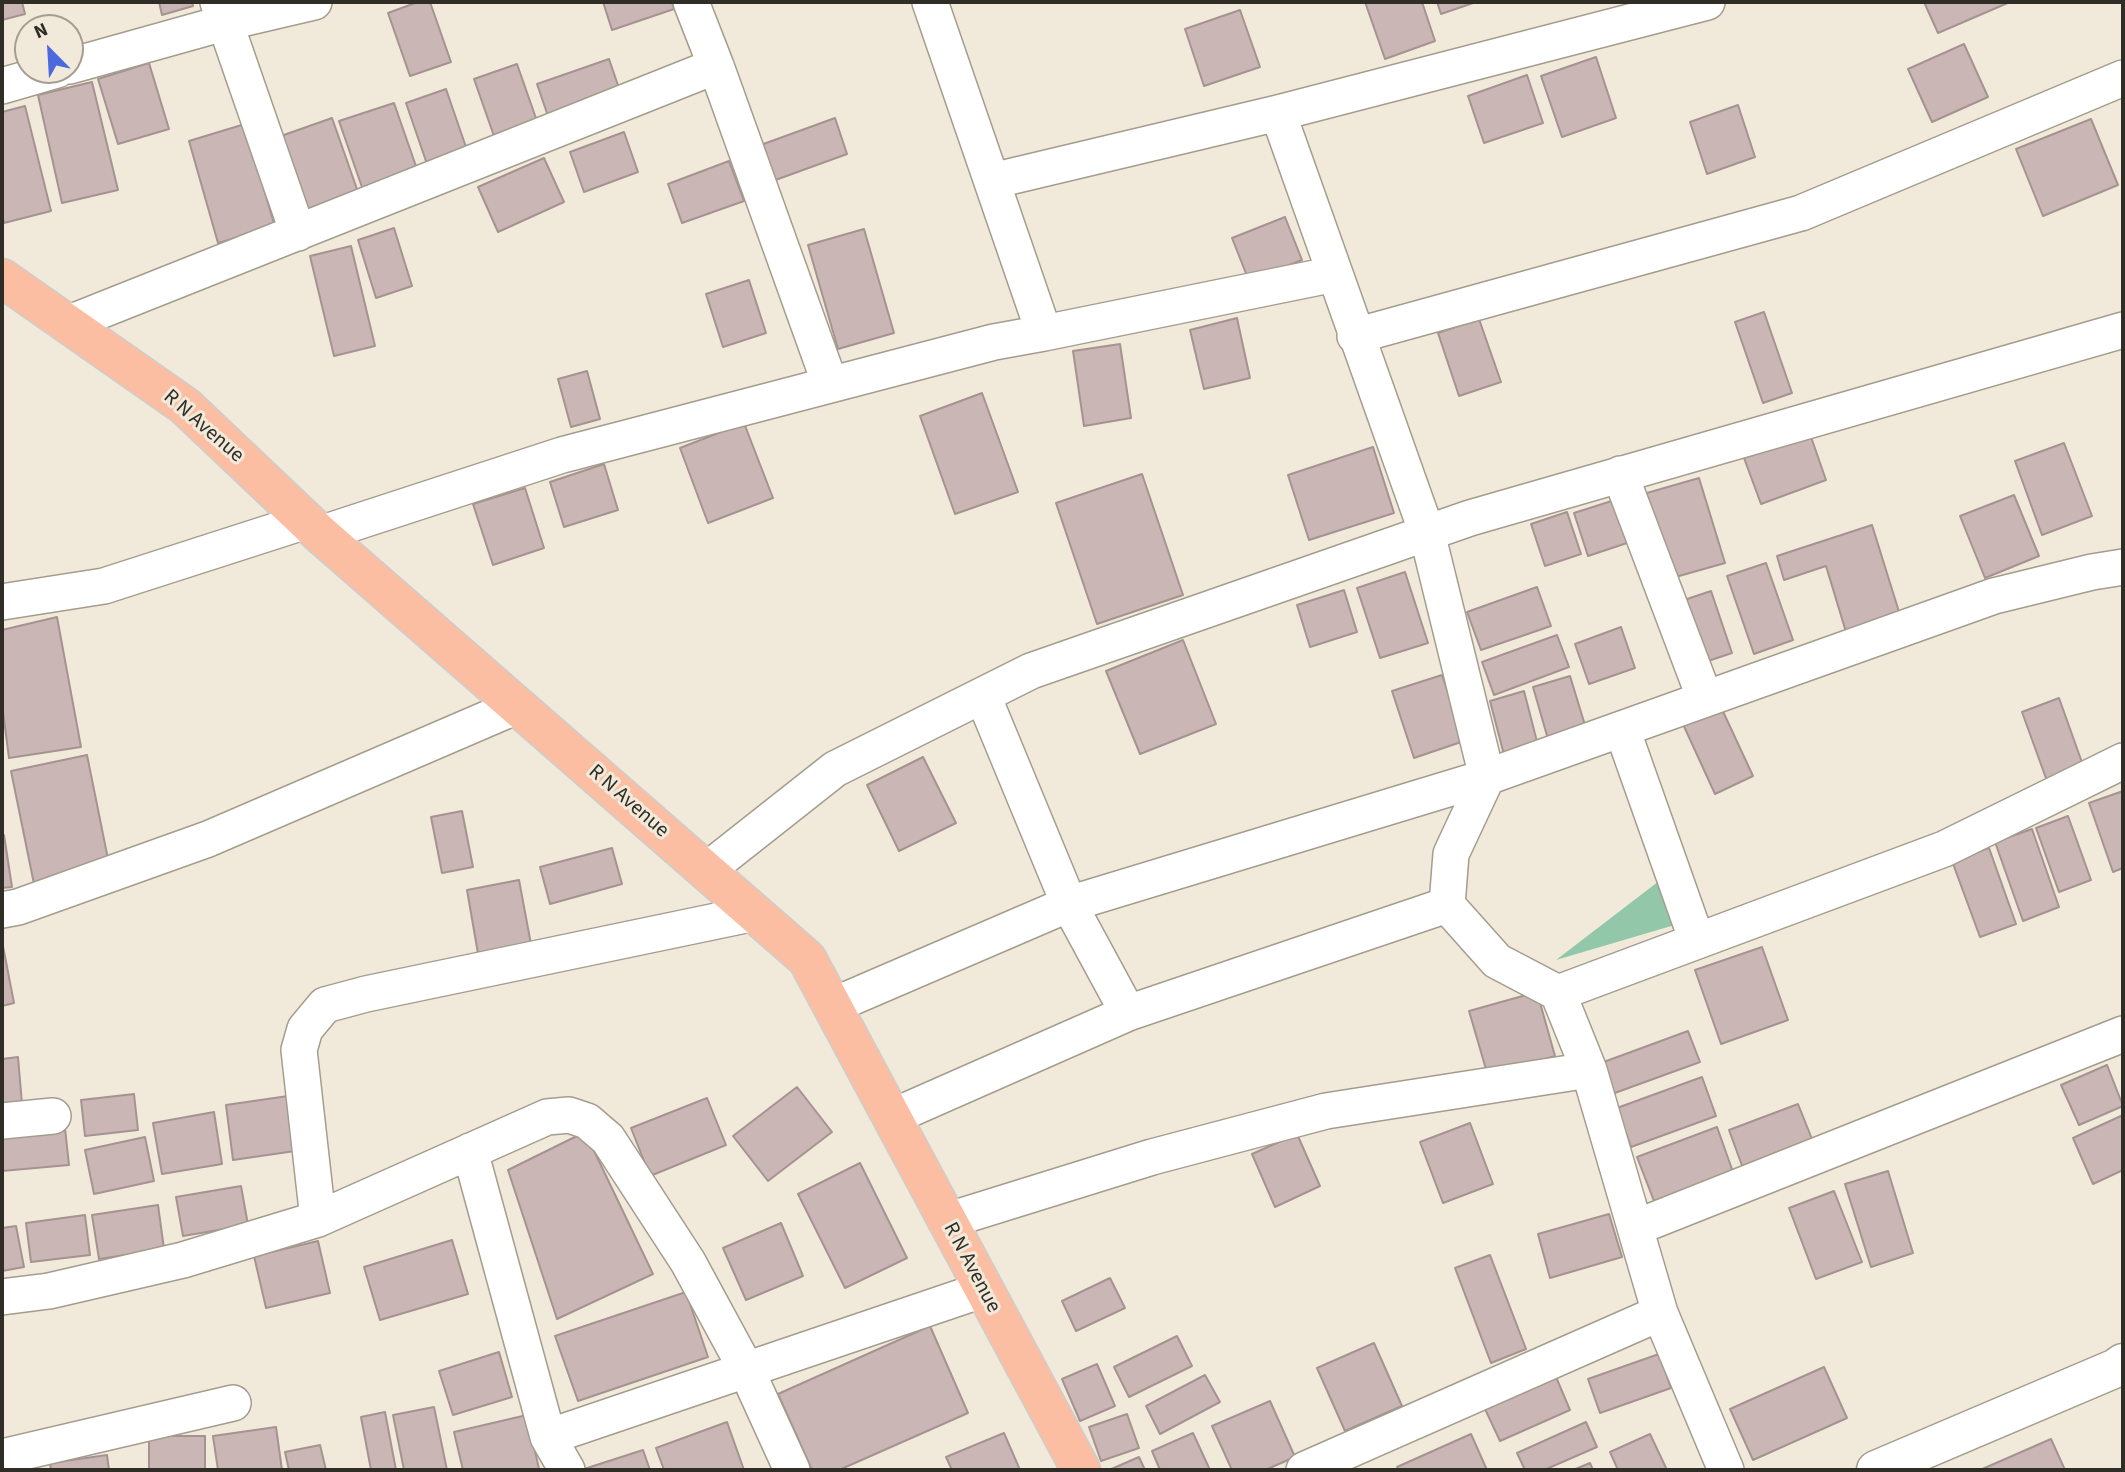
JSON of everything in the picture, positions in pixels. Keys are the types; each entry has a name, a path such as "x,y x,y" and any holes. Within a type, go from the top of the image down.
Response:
{"main road":[{"name":"R N Avenue","path":"2,278 185,406 313,528 807,959 982,1290 1081,1470"}],"street":[{"path":"84,61 221,12 314,2"},
{"path":"691,2 830,384"},
{"path":"930,2 1044,332"},
{"path":"992,181 1278,113 1707,2"},
{"path":"221,12 298,233"},
{"path":"67,324 716,66"},
{"path":"1355,336 1801,213 2123,78"},
{"path":"1278,113 1427,533 1487,777 1451,854 1447,905 1497,961 1558,993 1589,1070 1660,1313 1726,1470"},
{"path":"2,602 104,586 562,455 993,342 1335,274"},
{"path":"707,870 835,769 1031,671 1470,518 2123,330"},
{"path":"1620,474 1705,699"},
{"path":"832,1006 1069,904 1487,777 1994,596 2123,567"},
{"path":"983,696 1069,904 1128,1013"},
{"path":"2,910 18,908 208,838 517,705"},
{"path":"1622,729 1697,941"},
{"path":"1558,993 1944,849 2123,761"},
{"path":"892,1117 1128,1013 1447,905"},
{"path":"318,1219 299,1050 305,1029 326,1005 366,994 755,913"},
{"path":"1637,1227 2123,1034"},
{"path":"946,1221 1152,1157 1326,1111 1589,1070"},
{"path":"2,1297 48,1291 183,1260 318,1219 547,1117 569,1115 587,1121 608,1139 688,1262 746,1369 792,1470"},
{"path":"2,1121 53,1116"},
{"path":"470,1151 548,1437 567,1470"},
{"path":"548,1437 982,1290"},
{"path":"1304,1470 1660,1313"},
{"path":"1876,1470 2123,1363"},
{"path":"2,1457 233,1403"}],"green space":[{"path":"1676,868 1695,919 1556,960"}],"building":[{"path":"2,2 22,2 25,14 14,14 14,17 2,20"},
{"path":"159,2 192,2 193,6 162,15"},
{"path":"418,2 430,2 451,62 410,76 388,13"},
{"path":"603,2 672,2 674,9 612,30"},
{"path":"1365,2 1422,2 1435,41 1385,59"},
{"path":"1437,2 1476,2 1441,14"},
{"path":"1924,2 2010,2 1938,33"},
{"path":"1240,10 1260,67 1204,86 1185,29"},
{"path":"1964,44 1988,97 1932,122 1908,69"},
{"path":"1596,57 1616,118 1562,137 1541,76"},
{"path":"609,59 622,97 550,122 537,84"},
{"path":"149,63 169,129 118,144 98,79"},
{"path":"517,64 538,124 495,139 474,79"},
{"path":"1527,75 1543,123 1484,143 1468,96"},
{"path":"92,82 118,190 62,203 38,95"},
{"path":"446,89 467,150 427,164 406,103"},
{"path":"394,103 418,172 363,190 339,121"},
{"path":"1738,105 1755,157 1707,174 1690,122"},
{"path":"25,106 51,211 4,223 2,112"},
{"path":"332,118 358,192 306,210 281,136"},
{"path":"835,118 847,154 770,182 758,146"},
{"path":"2091,119 2118,185 2043,216 2016,149"},
{"path":"245,124 275,227 218,243 189,141"},
{"path":"624,132 638,172 584,192 570,152"},
{"path":"544,158 564,202 498,232 478,187"},
{"path":"729,161 744,201 682,223 668,184"},
{"path":"1285,217 1302,260 1249,281 1232,238"},
{"path":"394,228 412,286 376,298 358,240"},
{"path":"864,229 894,333 838,349 808,245"},
{"path":"351,246 375,346 334,356 310,256"},
{"path":"749,280 766,333 723,347 706,294"},
{"path":"1764,312 1792,393 1763,403 1735,322"},
{"path":"1237,318 1250,378 1204,389 1190,330"},
{"path":"1479,319 1501,382 1459,396 1438,333"},
{"path":"1120,344 1131,418 1084,426 1073,351"},
{"path":"587,371 600,419 571,427 558,379"},
{"path":"982,393 1018,492 955,514 920,416"},
{"path":"744,423 773,498 708,523 680,448"},
{"path":"1810,434 1826,480 1761,504 1744,458"},
{"path":"2064,443 2092,516 2042,535 2015,461"},
{"path":"1373,447 1394,513 1309,540 1288,475"},
{"path":"604,464 618,510 564,527 550,482"},
{"path":"1142,474 1183,595 1097,624 1056,503"},
{"path":"1699,478 1725,563 1665,580 1640,495"},
{"path":"525,488 544,548 493,565 473,504"},
{"path":"2014,495 2039,556 1985,578 1960,516"},
{"path":"1618,499 1633,541 1588,556 1574,513"},
{"path":"1567,512 1581,554 1545,566 1531,524"},
{"path":"1872,525 1900,615 1846,632 1826,566 1784,580 1777,556"},
{"path":"1766,563 1793,640 1754,654 1727,576"},
{"path":"1405,572 1428,643 1380,658 1357,588"},
{"path":"1537,587 1551,626 1481,650 1467,612"},
{"path":"1344,590 1357,632 1310,647 1297,605"},
{"path":"1711,591 1732,653 1699,664 1678,602"},
{"path":"57,617 81,747 9,758 2,704 2,630"},
{"path":"1621,627 1635,668 1589,684 1575,644"},
{"path":"1557,635 1569,667 1494,695 1482,662"},
{"path":"1183,640 1216,724 1140,754 1106,671"},
{"path":"1442,675 1464,741 1414,758 1392,691"},
{"path":"1570,676 1588,735 1550,746 1533,687"},
{"path":"1524,691 1543,765 1509,774 1490,701"},
{"path":"2059,698 2084,768 2047,781 2022,712"},
{"path":"1720,705 1753,776 1715,794 1682,722"},
{"path":"87,755 110,869 34,884 11,771"},
{"path":"923,757 956,823 899,851 867,785"},
{"path":"2123,791 2123,868 2113,872 2089,803"},
{"path":"462,811 473,867 442,873 431,817"},
{"path":"2068,816 2091,880 2059,892 2036,828"},
{"path":"2032,829 2059,907 2023,921 1995,842"},
{"path":"2,835 12,887 2,888"},
{"path":"612,848 622,884 550,904 540,867"},
{"path":"1989,848 2016,924 1980,937 1952,861"},
{"path":"519,880 533,955 480,965 467,890"},
{"path":"2,941 14,1003 2,1006"},
{"path":"1762,947 1788,1020 1721,1044 1695,970"},
{"path":"1537,992 1555,1056 1488,1076 1469,1011"},
{"path":"1688,1031 1700,1062 1612,1094 1601,1063"},
{"path":"18,1057 22,1104 2,1106 2,1059"},
{"path":"2107,1065 2123,1106 2079,1125 2061,1085"},
{"path":"1702,1077 1716,1116 1631,1147 1617,1108"},
{"path":"797,1087 832,1132 768,1181 733,1136"},
{"path":"134,1094 138,1130 85,1136 81,1100"},
{"path":"288,1096 295,1151 233,1160 226,1105"},
{"path":"707,1098 726,1145 650,1176 631,1128"},
{"path":"1798,1104 1814,1144 1744,1171 1729,1130"},
{"path":"214,1112 222,1164 162,1174 153,1123"},
{"path":"2123,1115 2123,1170 2093,1184 2073,1138"},
{"path":"1470,1123 1493,1184 1443,1203 1420,1142"},
{"path":"1717,1127 1733,1172 1654,1201 1637,1157"},
{"path":"65,1128 69,1165 2,1171 2,1133"},
{"path":"585,1132 653,1274 557,1319 508,1170"},
{"path":"1297,1134 1320,1186 1275,1207 1252,1154"},
{"path":"145,1137 154,1181 94,1194 85,1150"},
{"path":"860,1163 907,1258 845,1288 798,1194"},
{"path":"1888,1171 1913,1253 1871,1267 1845,1184"},
{"path":"241,1186 248,1225 183,1236 176,1197"},
{"path":"1834,1191 1862,1262 1816,1279 1789,1208"},
{"path":"158,1205 164,1249 99,1259 92,1215"},
{"path":"1609,1214 1622,1257 1550,1278 1538,1234"},
{"path":"85,1215 90,1255 31,1262 26,1223"},
{"path":"781,1223 803,1276 746,1300 723,1248"},
{"path":"16,1226 24,1267 2,1271 2,1228"},
{"path":"452,1240 468,1294 380,1320 364,1267"},
{"path":"318,1241 330,1293 266,1308 254,1256"},
{"path":"1490,1255 1526,1349 1491,1363 1455,1268"},
{"path":"1110,1278 1125,1308 1076,1331 1062,1301"},
{"path":"686,1292 708,1357 578,1401 555,1336"},
{"path":"930,1326 968,1413 839,1470 812,1470 778,1394"},
{"path":"1177,1336 1192,1366 1129,1397 1114,1367"},
{"path":"1374,1343 1402,1406 1345,1431 1317,1368"},
{"path":"499,1352 512,1397 453,1415 439,1371"},
{"path":"1659,1354 1671,1388 1600,1413 1588,1379"},
{"path":"1097,1364 1115,1406 1080,1421 1062,1379"},
{"path":"1824,1367 1847,1418 1753,1460 1730,1409"},
{"path":"1205,1375 1220,1402 1160,1434 1146,1406"},
{"path":"1556,1377 1570,1410 1500,1441 1485,1409"},
{"path":"1270,1401 1295,1457 1265,1470 1232,1470 1212,1426"},
{"path":"434,1407 447,1470 404,1470 393,1415"},
{"path":"385,1412 396,1470 371,1470 361,1417"},
{"path":"1127,1414 1139,1448 1101,1461 1089,1427"},
{"path":"527,1415 539,1469 463,1470 454,1432"},
{"path":"727,1422 744,1470 664,1470 656,1448"},
{"path":"1586,1422 1597,1447 1544,1470 1525,1470 1517,1453"},
{"path":"276,1427 282,1470 218,1470 213,1436"},
{"path":"1004,1433 1020,1470 952,1470 946,1457"},
{"path":"1193,1433 1210,1470 1160,1470 1152,1451"},
{"path":"1471,1434 1487,1470 1399,1470 1397,1467"},
{"path":"1650,1434 1667,1470 1618,1470 1610,1452"},
{"path":"149,1436 205,1436 205,1470 149,1470"},
{"path":"2051,1439 2065,1470 1980,1470"},
{"path":"320,1445 326,1470 289,1470 285,1452"},
{"path":"643,1450 650,1470 581,1470"},
{"path":"107,1455 109,1470 51,1470 50,1463"},
{"path":"1139,1457 1145,1470 1109,1470"},
{"path":"1590,1463 1593,1470 1573,1470"}]}
